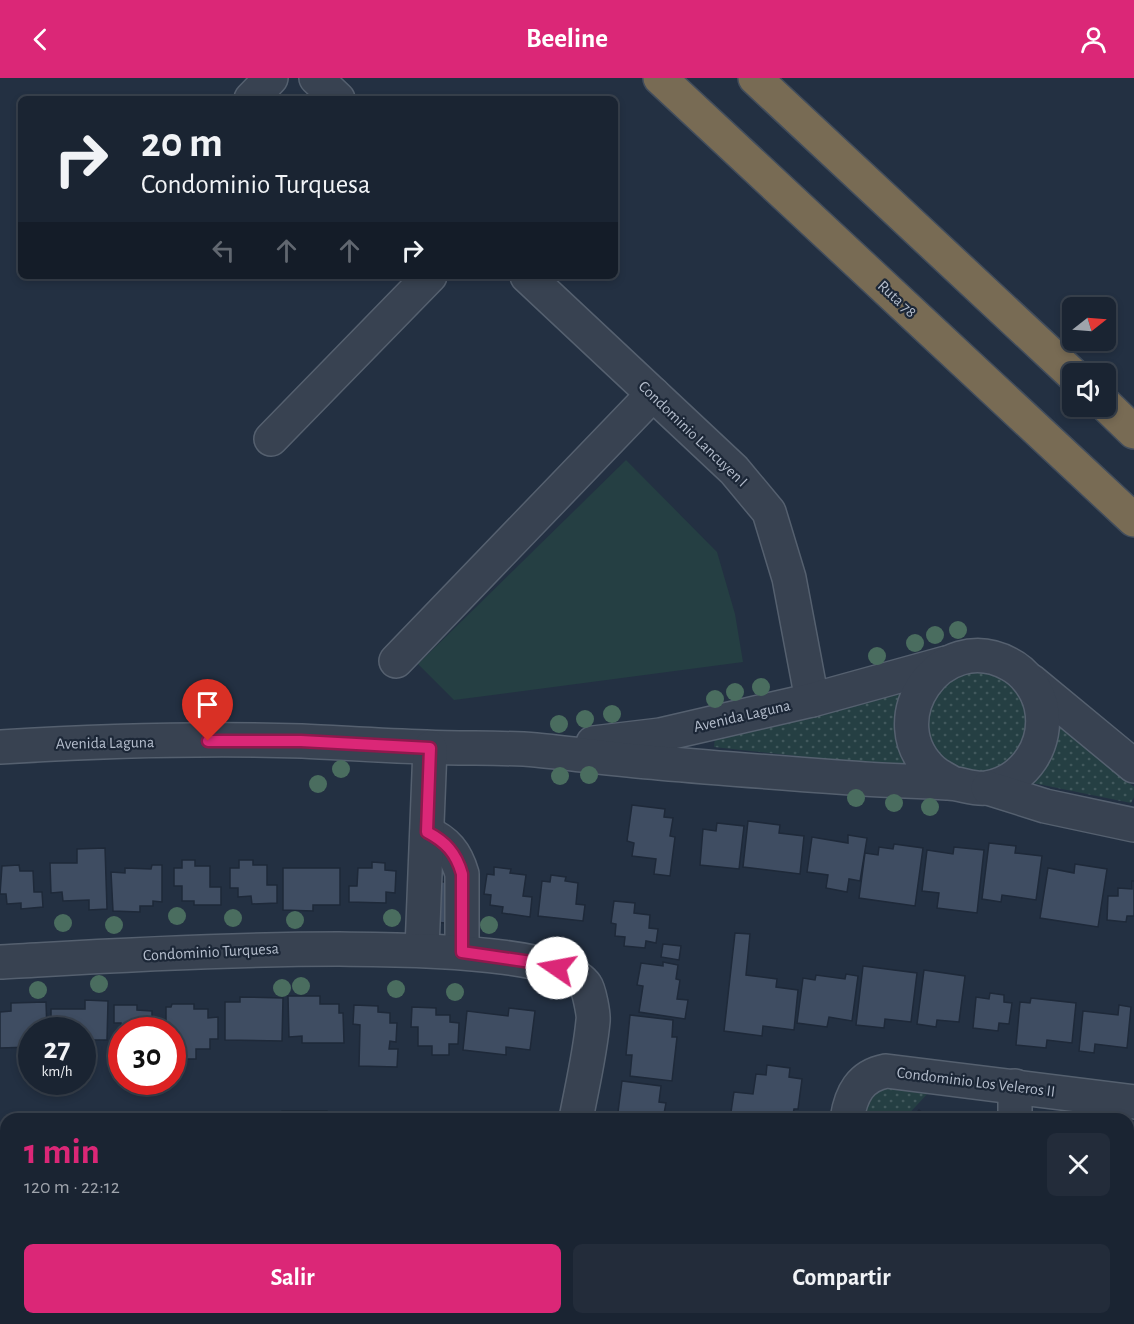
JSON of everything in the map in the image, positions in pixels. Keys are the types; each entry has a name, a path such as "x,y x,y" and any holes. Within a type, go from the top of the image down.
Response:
{"highway":[{"name":"Ruta 78","path":"660,78 1134,520"},
{"path":"755,78 1062,365"},
{"path":"1116,415 1134,432"}],"street":[{"path":"254,96 271,78"},
{"path":"316,78 335,96"},
{"path":"271,439 427,279"},
{"name":"Condominio Lancuyen I","path":"530,279 734,470 769,512 789,578 812,700"},
{"path":"396,661 652,394"},
{"path":"1130,821 1046,806 988,788 969,788 952,783 934,771 920,754 912,734 912,713 918,692 930,675 948,663 968,656 989,657 1009,664 1134,766"},
{"name":"Avenida Laguna","path":"533,750 660,735 812,700 948,663"},
{"path":"988,788 1010,780 1028,765 1040,744 1044,720 1039,697 1026,677"},
{"name":"Avenida Laguna","path":"0,747 197,741 301,741 430,748 533,750 657,763 905,782 952,783"},
{"path":"422,950 430,748"},
{"path":"427,832 446,844 459,863 462,874 462,952"},
{"name":"Condominio Turquesa","path":"0,962 288,948 462,952 545,964 569,971 586,986 594,1018 577,1113"},
{"name":"Condominio Los Veleros II","path":"848,1113 851,1099 862,1081 886,1071 1134,1102"},
{"path":"1015,1086 1015,1113"}],"green space":[{"path":"626,460 717,552 735,614 743,662 454,700 418,664"},
{"path":"977,671 996,675 1013,686 1024,703 1028,722 1024,741 1013,758 996,769 977,773 958,769 941,758 930,741 926,722 930,703 941,686 958,675"},
{"path":"907,684 916,769 714,747 715,736"},
{"path":"1054,717 1134,787 1134,797 1131,803 1028,782"},
{"path":"881,1087 929,1092 910,1113 862,1113 863,1104"}],"building":[{"path":"632,805 665,809 664,817 673,818 670,836 675,837 670,876 654,874 656,859 632,856 634,843 627,841"},
{"path":"748,821 780,825 779,833 804,836 800,874 743,867"},
{"path":"717,823 744,826 739,869 700,865 703,829 716,831"},
{"path":"848,835 867,838 860,881 849,879 847,892 826,888 828,875 807,872 812,837 848,843"},
{"path":"989,843 1016,846 1015,853 1042,856 1036,900 1002,895 1001,902 982,899"},
{"path":"894,844 923,848 915,906 859,898 865,853 878,855 879,847 893,849"},
{"path":"954,847 984,850 977,913 937,908 939,893 922,891 927,850 953,854"},
{"path":"105,848 107,909 89,910 89,900 63,901 62,892 51,893 50,863 77,863 77,849"},
{"path":"182,860 195,860 195,866 210,866 210,887 221,887 221,905 194,905 194,901 182,901 182,886 174,886 174,868 182,868"},
{"path":"239,860 253,860 253,865 267,865 267,885 277,885 277,903 252,904 251,896 238,897 238,888 230,888 230,868 239,868"},
{"path":"372,862 385,863 385,870 396,871 395,893 386,892 386,903 349,902 349,886 357,886 358,868 372,868"},
{"path":"1075,864 1107,869 1098,927 1040,918 1048,868 1074,873"},
{"path":"19,865 20,871 33,871 34,892 42,892 43,907 21,909 21,903 7,904 6,894 0,894 2,866"},
{"path":"152,865 162,865 162,902 153,901 153,906 140,906 140,912 113,911 111,872 125,873 125,868 151,869"},
{"path":"494,867 511,869 510,873 526,875 523,896 532,897 530,917 502,913 503,907 490,905 491,895 484,894 487,874 494,875"},
{"path":"283,868 340,868 340,905 313,905 313,911 283,910"},
{"path":"551,875 566,877 565,881 578,883 576,904 585,905 583,921 538,916 542,881 550,882"},
{"path":"435,881 453,883 445,923 434,922"},
{"path":"1132,881 1134,881 1134,916 1127,916 1126,922 1107,920 1108,896 1118,896 1118,888 1132,889"},
{"path":"614,901 635,903 634,913 650,915 649,928 658,929 656,943 646,941 645,948 624,946 625,937 615,936 616,924 611,923"},
{"path":"735,933 750,934 746,975 777,979 776,987 798,990 794,1030 763,1026 762,1036 724,1031"},
{"path":"663,944 681,946 679,960 661,957"},
{"path":"663,962 678,965 676,979 680,980 677,999 688,1000 685,1019 639,1012 643,986 637,985 641,963 663,966"},
{"path":"863,966 917,973 911,1022 885,1019 884,1028 856,1025"},
{"path":"924,970 965,976 959,1022 937,1020 936,1027 917,1024"},
{"path":"846,974 858,976 852,1021 829,1017 827,1027 797,1023 803,978 815,980 816,975 845,979"},
{"path":"990,993 1004,995 1004,1002 1012,1003 1009,1024 999,1023 998,1031 973,1028 976,997 989,999"},
{"path":"288,996 320,996 320,1004 339,1004 339,1013 343,1013 344,1043 302,1043 302,1036 289,1037"},
{"path":"240,997 283,998 282,1041 225,1040 225,1002 240,1002"},
{"path":"1031,998 1076,1003 1072,1043 1047,1040 1046,1048 1016,1045 1020,1002 1030,1003"},
{"path":"85,1000 108,1001 107,1040 96,1040 96,1017 51,1017 51,1009 85,1009"},
{"path":"46,1002 47,1017 18,1017 18,1047 0,1048 0,1012 11,1011 11,1003"},
{"path":"172,1004 194,1004 194,1009 208,1009 208,1018 218,1017 218,1039 210,1039 210,1049 196,1049 196,1059 186,1059 186,1017 166,1017 166,1007 171,1007"},
{"path":"114,1005 137,1005 137,1010 152,1011 152,1017 114,1017"},
{"path":"354,1005 378,1006 378,1012 390,1013 390,1023 397,1023 396,1042 390,1041 389,1049 398,1049 397,1067 359,1066 360,1025 353,1024"},
{"path":"1119,1005 1131,1007 1127,1048 1095,1044 1094,1053 1079,1051 1083,1011 1118,1015"},
{"path":"412,1007 436,1008 436,1015 450,1015 450,1022 459,1023 458,1044 449,1044 449,1055 432,1055 432,1046 418,1046 418,1027 411,1027"},
{"path":"509,1008 535,1011 530,1050 506,1047 506,1055 463,1050 467,1011 508,1016"},
{"path":"630,1015 673,1020 672,1037 677,1037 672,1081 630,1076 632,1055 626,1055"},
{"path":"767,1065 790,1068 789,1077 802,1079 798,1109 794,1109 793,1113 731,1112 734,1092 753,1094 756,1074 766,1075"},
{"path":"622,1081 661,1086 659,1102 666,1103 664,1113 618,1112"},
{"path":"282,1111 327,1111 327,1113 282,1113"}],"route":[{"path":"208,741 301,741 430,748 427,832 446,844 459,863 462,874 462,952 545,964 557,968"}]}
